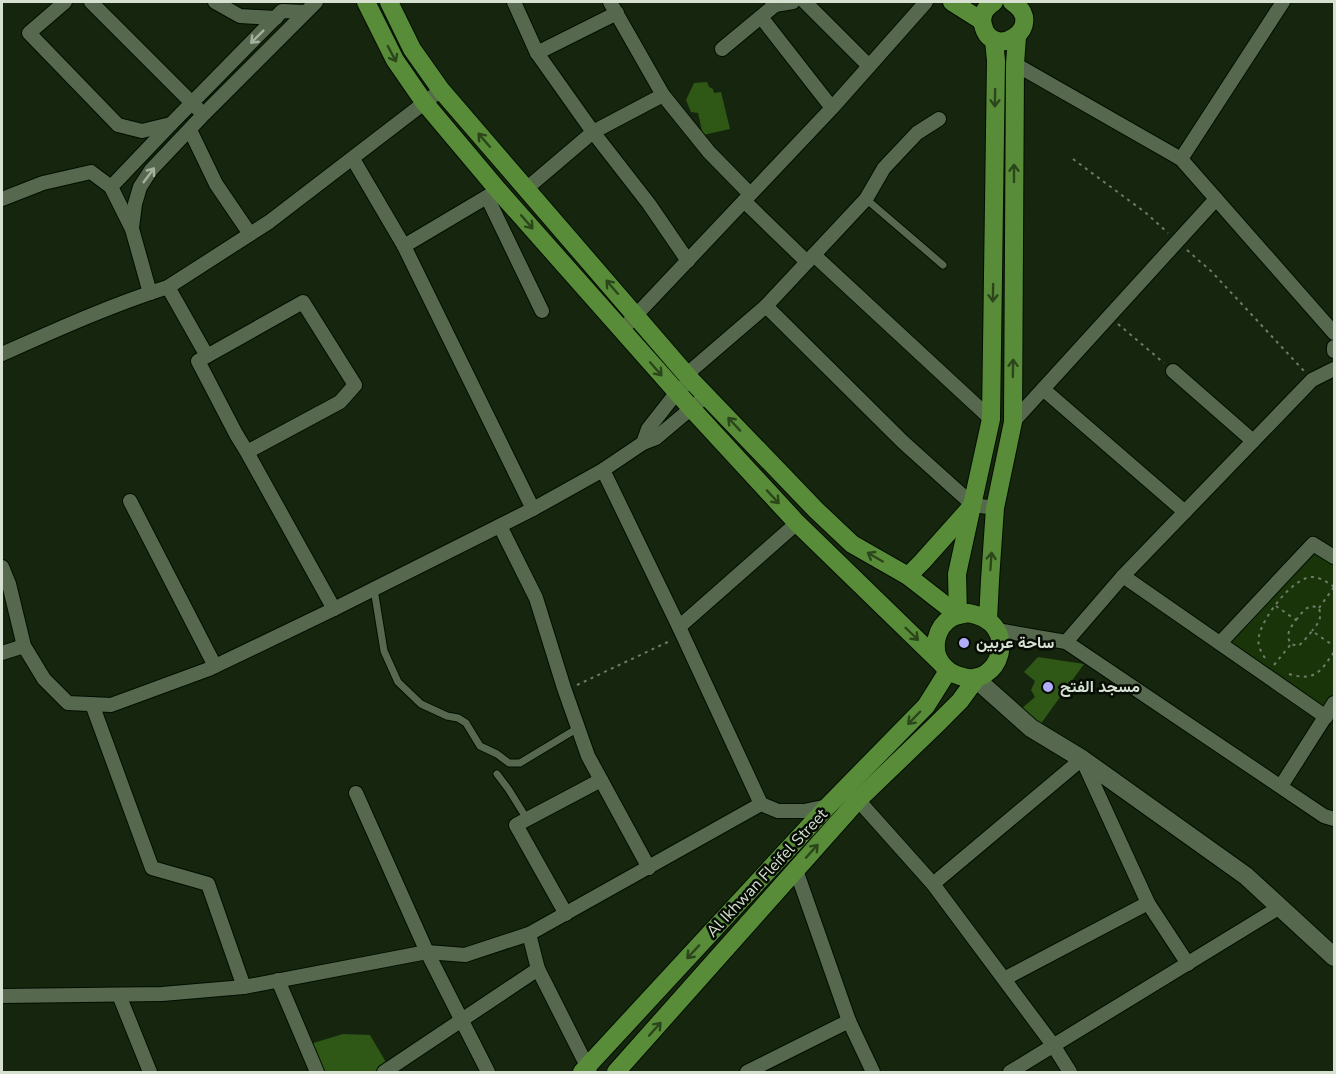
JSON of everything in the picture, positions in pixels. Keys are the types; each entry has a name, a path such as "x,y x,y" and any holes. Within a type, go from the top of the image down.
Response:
{"main road":[{"path":"366,2 395,60 493,194 622,330 797,523 944,666 962,678 976,679 995,665 1000,654 1001,643 993,625 990,580 995,508 1013,422 1017,37"},
{"path":"389,2 412,49 441,90 689,377 770,463 852,544 909,576 958,615"},
{"path":"952,2 988,6 984,28 994,40 1002,41 1017,37 1024,25 1024,18 1017,2"},
{"path":"958,615 957,574 991,419 996,61 994,40"},
{"path":"909,576 973,504"},
{"path":"944,666 936,649 937,636 950,618 968,613 979,615 993,625"},
{"name":"Al Ikhwan Fleifel Street","path":"587,1070 828,806 926,706 944,666"},
{"path":"976,679 1031,728 1082,759 1246,876 1335,957"},
{"name":"Al Ikhwan Fleifel Street","path":"621,1070 858,800 960,701 976,679"}],"street":[{"path":"65,2 29,33 118,125 142,130 171,124"},
{"path":"91,2 204,114"},
{"path":"215,2 240,16 276,18"},
{"path":"132,229 140,187 151,170 316,2"},
{"path":"514,2 537,53 593,132 649,204 688,261"},
{"path":"722,49 761,17 774,3 794,2"},
{"path":"805,2 869,66"},
{"path":"622,330 832,108 926,2"},
{"path":"1181,159 1281,2"},
{"path":"537,53 613,7 663,95 747,198 810,259 991,419"},
{"path":"111,187 282,11 304,12"},
{"path":"761,17 832,108"},
{"path":"1015,64 1181,159 1335,333"},
{"path":"2,354 168,287 269,222 441,90"},
{"path":"526,189 593,132 663,95"},
{"path":"643,443 648,429 689,377 766,306 810,259 866,199 884,168 917,133 939,119"},
{"path":"190,130 216,184 250,234"},
{"path":"353,159 404,246 533,509"},
{"path":"2,199 43,183 91,172 111,187 132,229 150,293"},
{"path":"404,246 493,194 542,311"},
{"path":"1013,422 1216,199"},
{"path":"168,287 207,356"},
{"path":"247,452 340,402 355,386 303,302 198,362 236,434 334,609"},
{"path":"766,306 903,442 973,504 995,508"},
{"path":"1066,642 1123,576 1312,380 1335,369"},
{"path":"1173,371 1253,441"},
{"path":"1043,389 1185,512"},
{"path":"2,567 9,584 24,646 44,679 68,703 111,705 215,666 533,509 603,470 643,443 656,438 706,395"},
{"path":"603,470 761,804 778,811 804,811 828,806"},
{"path":"130,501 215,666"},
{"path":"681,631 797,523"},
{"path":"500,526 536,598 588,756 649,868"},
{"path":"1221,642 1270,601 1313,544 1335,557"},
{"path":"1123,576 1326,717"},
{"path":"993,625 1066,642 1324,816 1335,819"},
{"path":"2,653 24,646"},
{"path":"92,704 152,868 208,884 244,987"},
{"path":"1281,786 1335,704"},
{"path":"933,884 1082,759 1148,903 1188,964"},
{"path":"566,914 516,825 601,780"},
{"path":"356,793 426,952 488,1072"},
{"path":"858,800 933,884 1071,1072"},
{"path":"2,996 162,994 244,987 426,952 465,955 530,934 761,804"},
{"path":"796,870 849,1021 873,1072"},
{"path":"1004,979 1148,903"},
{"path":"1010,1072 1280,907"},
{"path":"530,934 538,969 587,1070"},
{"path":"384,1072 538,969"},
{"path":"278,981 317,1072"},
{"path":"119,995 150,1072"},
{"path":"747,1072 849,1021"}],"lane":[{"path":"866,199 943,265"},
{"path":"374,589 384,651 398,682 421,705 466,723 480,747 497,754 508,764 520,763 578,728"},
{"path":"497,774 527,819"}],"path":[{"path":"1073,159 1146,213 1212,272 1312,380"},
{"path":"1109,316 1173,371"},
{"path":"1270,601 1303,578 1322,579 1334,587 1319,608 1321,616 1318,623 1304,642 1298,646 1291,644 1288,633 1305,609 1312,606 1319,608"},
{"path":"1270,601 1296,620"},
{"path":"1270,601 1269,613 1258,638 1260,650 1264,657 1274,665 1291,644"},
{"path":"565,691 681,631"},
{"path":"1312,631 1335,646"},
{"path":"1282,670 1290,675 1310,677 1319,672 1335,652"}],"green space":[{"path":"1314,549 1334,562 1334,694 1325,709 1230,642"}],"building":[{"path":"707,82 714,93 721,92 730,129 703,135 698,113 691,112 686,100 694,83"},
{"path":"1038,657 1084,664 1037,729 1020,710 1035,697 1031,690 1035,681 1024,672"},
{"path":"343,1034 370,1035 387,1064 375,1072 321,1072 310,1044"}],"place":[{"name":"ساحة عربين","path":"964,643"},
{"name":"مسجد الفتح","path":"1048,687"}]}
